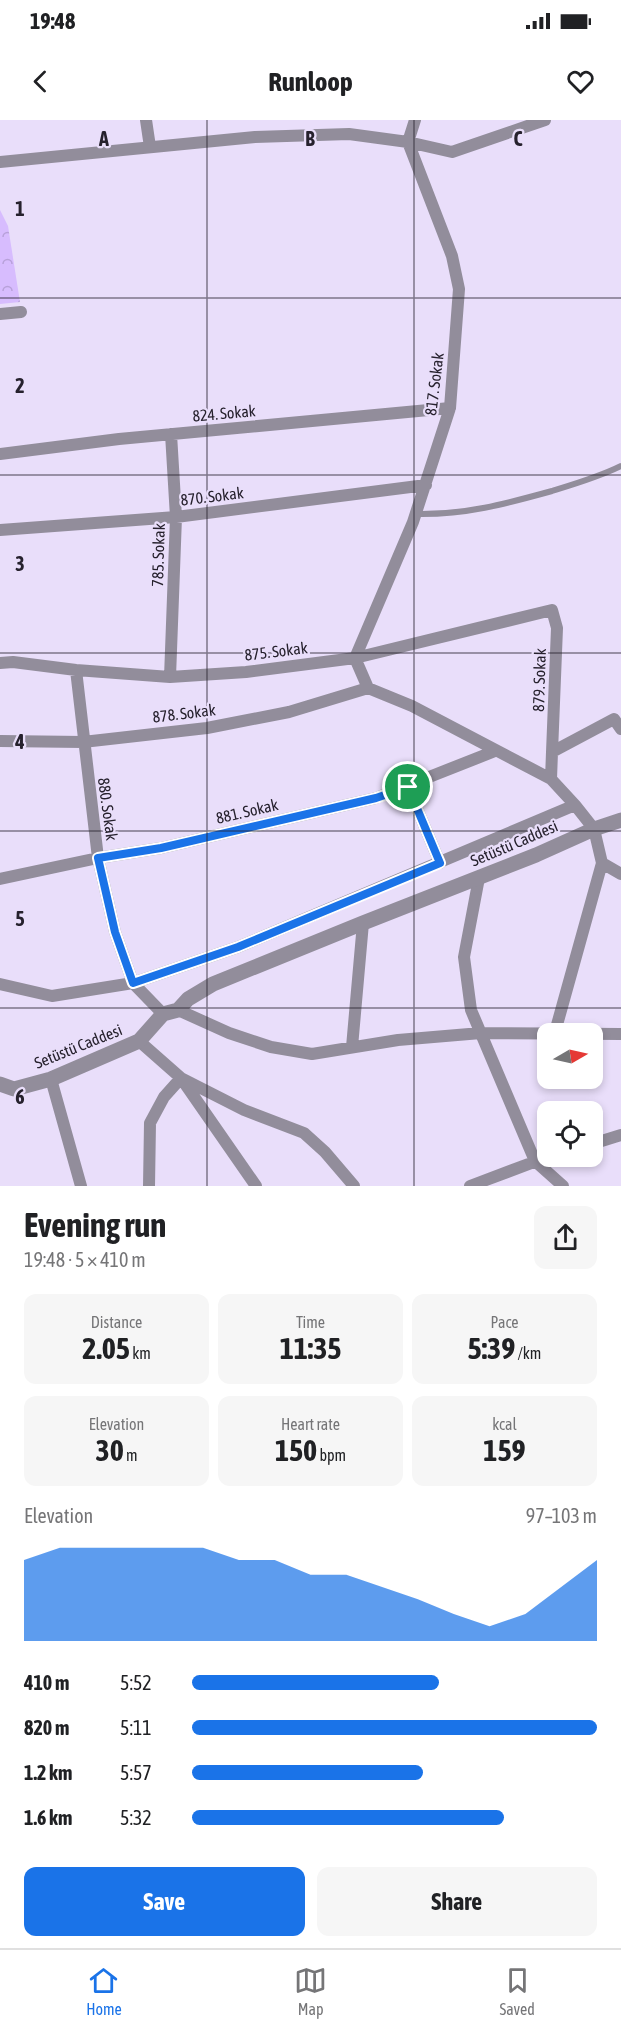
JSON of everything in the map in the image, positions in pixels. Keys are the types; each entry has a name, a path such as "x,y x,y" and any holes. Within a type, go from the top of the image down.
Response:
{"street":[{"path":"146,120 150,147"},
{"path":"408,142 414,120"},
{"path":"0,162 255,137 349,134 408,142 452,152 546,120"},
{"name":"817. Sokak","path":"355,658 416,514 450,408 459,289 452,256 408,142"},
{"path":"0,314 21,312"},
{"name":"824. Sokak","path":"0,454 171,434 450,408"},
{"name":"785. Sokak","path":"170,677 176,517 171,434"},
{"name":"870. Sokak","path":"0,530 176,517 426,485"},
{"name":"875. Sokak","path":"0,663 14,662 76,670 170,677 246,672 355,658 552,610"},
{"name":"879. Sokak","path":"551,779 557,628 552,610"},
{"path":"355,658 368,688 412,706 551,779 594,829 602,863 558,1023"},
{"name":"880. Sokak","path":"76,670 98,858 115,932 133,983"},
{"name":"878. Sokak","path":"0,741 83,742 207,728 289,712 368,688"},
{"path":"552,752 614,719 621,729"},
{"name":"881. Sokak","path":"0,879 98,858 161,848 376,798 495,751"},
{"path":"408,787 440,863"},
{"path":"0,984 52,996 133,983 227,951 575,805"},
{"name":"Setüstü Caddesi","path":"0,1084 14,1089 51,1078 139,1041 170,1012 213,984 621,819"},
{"path":"602,863 621,874"},
{"path":"479,878 464,957 471,1010 535,1161 563,1186"},
{"path":"352,1047 363,923"},
{"path":"133,983 170,1012 271,1047 312,1054 398,1040 480,1033 537,1032"},
{"path":"603,1033 621,1034"},
{"path":"139,1041 181,1078 256,1186"},
{"path":"51,1078 81,1186"},
{"path":"149,1186 150,1123 164,1097 181,1078"},
{"path":"181,1078 244,1110 304,1133 325,1152 354,1186"},
{"path":"603,1141 621,1135"},
{"path":"470,1186 535,1161"}],"lane":[{"path":"416,514 447,514 499,506 602,476 621,466"}],"green space":[{"path":"0,210 8,226 20,302 0,304"}],"route":[{"path":"408,787 440,863 216,956 133,983 115,932 98,858 161,848 376,798 408,787"}]}
